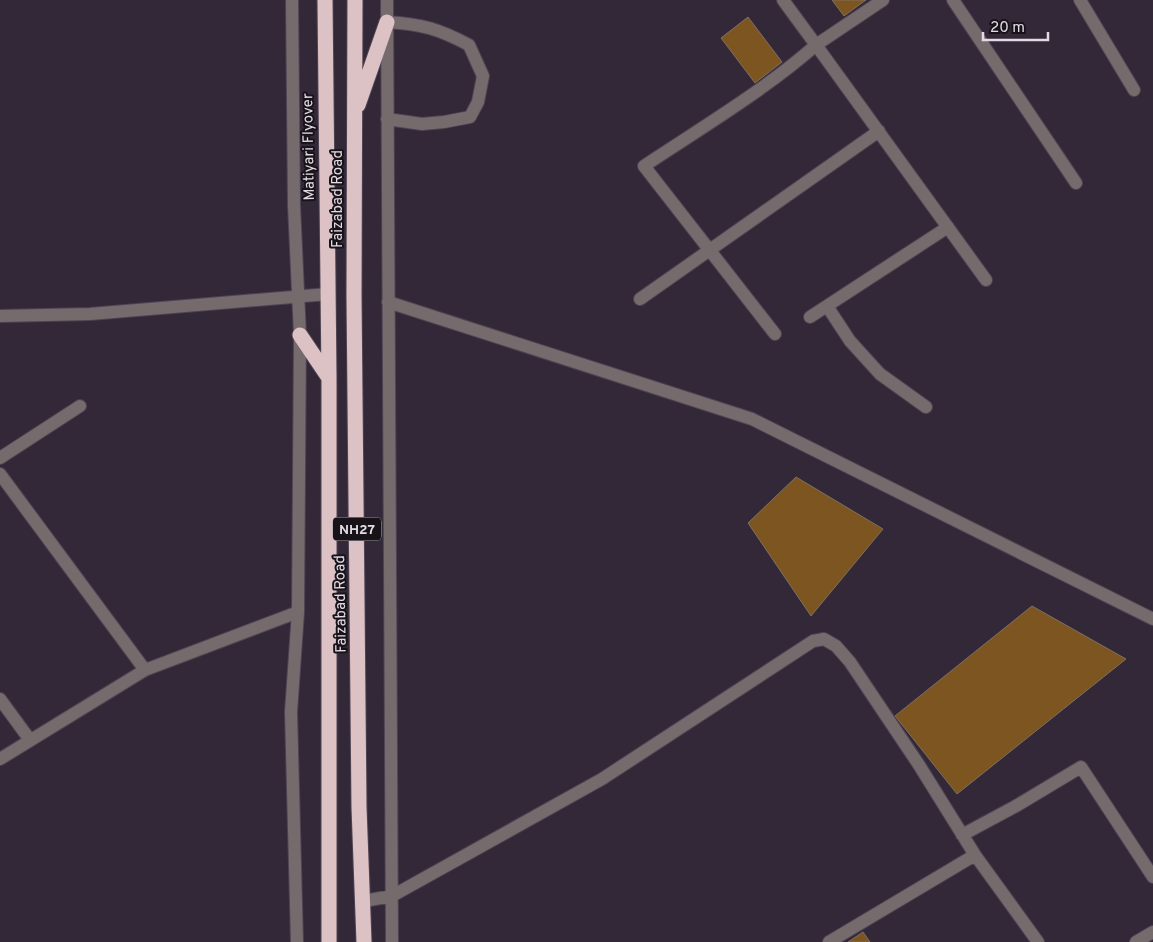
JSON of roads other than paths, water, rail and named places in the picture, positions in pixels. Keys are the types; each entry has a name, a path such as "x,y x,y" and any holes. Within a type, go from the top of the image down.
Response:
{"highway":[{"name":"Matiyari Flyover","path":"325,0 324,56 328,294"},
{"name":"NH27","path":"355,0 355,116"},
{"path":"355,116 387,22"},
{"name":"Faizabad Road","path":"355,116 354,295 359,788 364,942"},
{"name":"Faizabad Road","path":"328,294 329,942"},
{"path":"300,335 329,378"}],"street":[{"path":"292,0 294,205 300,335 298,612 290,712 297,942"},
{"path":"387,0 392,942"},
{"path":"783,0 986,280"},
{"path":"775,334 644,166 774,79 816,45 883,0"},
{"path":"954,0 1076,183"},
{"path":"1080,0 1134,90"},
{"path":"387,22 412,23 436,29 470,46 483,76 478,102 470,117 422,124 387,119"},
{"path":"640,298 879,131"},
{"path":"810,316 948,227"},
{"path":"0,316 90,314 328,294"},
{"path":"388,302 752,419 1153,619"},
{"path":"827,306 850,341 880,374 926,407"},
{"path":"0,458 80,406"},
{"path":"0,474 145,670"},
{"path":"0,759 145,670 298,612"},
{"path":"364,901 392,896 602,779 813,642 824,639 836,646 850,662 919,765 975,855 1038,942"},
{"path":"0,699 30,740"},
{"path":"962,835 1016,806 1081,767 1153,877"},
{"path":"829,942 975,855"},
{"path":"1136,942 1153,932"}]}
